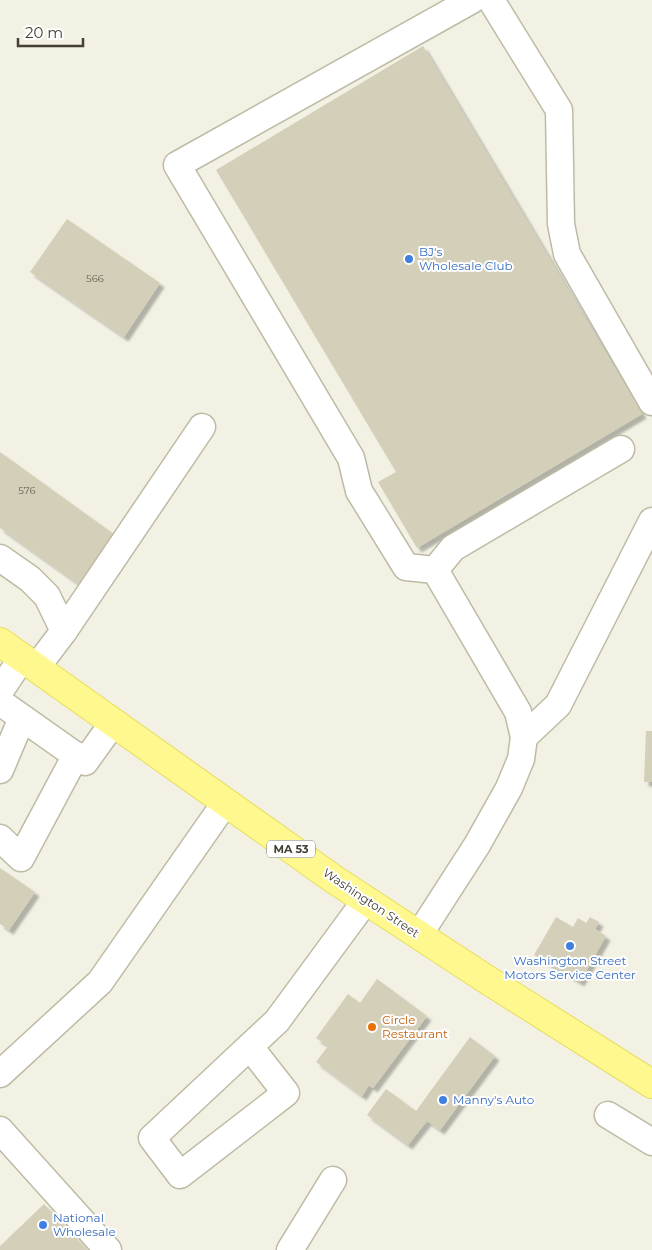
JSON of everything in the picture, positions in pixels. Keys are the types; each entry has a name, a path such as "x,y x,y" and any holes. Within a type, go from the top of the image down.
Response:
{"main road":[{"name":"Washington Street","path":"0,642 225,803 366,900 652,1084"}],"lane":[{"path":"435,570 406,567 359,491 351,458 177,165 472,0"},
{"path":"492,0 560,110 561,224 567,254 652,402"},
{"path":"0,691 64,631 202,427"},
{"path":"435,570 453,548 621,449"},
{"path":"524,737 558,705 652,521"},
{"path":"0,558 30,579 47,596 64,631"},
{"path":"419,935 477,844 509,788 521,759 524,737 518,712 435,570"},
{"path":"0,702 85,762 113,723"},
{"path":"0,770 22,718"},
{"path":"0,838 21,858 76,755"},
{"path":"0,1074 100,982 225,803"},
{"path":"250,1046 286,1093 180,1175 152,1138 250,1046 277,1021 366,900"},
{"path":"608,1116 652,1142"},
{"path":"0,1130 108,1250"},
{"path":"290,1250 333,1180"}],"building":[{"name":"BJ's Wholesale Club","path":"423,46 642,414 417,548 378,482 396,472 216,170"},
{"path":"67,219 160,283 124,337 30,272"},
{"path":"0,452 118,537 83,587 0,528"},
{"path":"646,731 652,731 652,782 644,782"},
{"path":"0,868 35,892 9,930 0,924"},
{"name":"Washington Street Motors Service Center","path":"556,917 573,927 578,918 586,923 590,917 599,922 595,929 606,936 580,982 534,955"},
{"name":"Circle Restaurant","path":"377,979 427,1016 373,1088 369,1085 362,1096 316,1062 328,1046 316,1038 348,994 360,1003"},
{"name":"Manny's Auto","path":"470,1037 495,1056 440,1130 427,1121 408,1145 367,1115 386,1089 416,1111"},
{"name":"National Wholesale","path":"44,1204 87,1250 0,1250 0,1246"}],"place":[{"name":"BJ's Wholesale Club","path":"409,259"},
{"name":"Washington Street Motors Service Center","path":"570,946"},
{"name":"Circle Restaurant","path":"372,1027"},
{"name":"Manny's Auto","path":"443,1100"},
{"name":"National Wholesale","path":"43,1225"}]}
